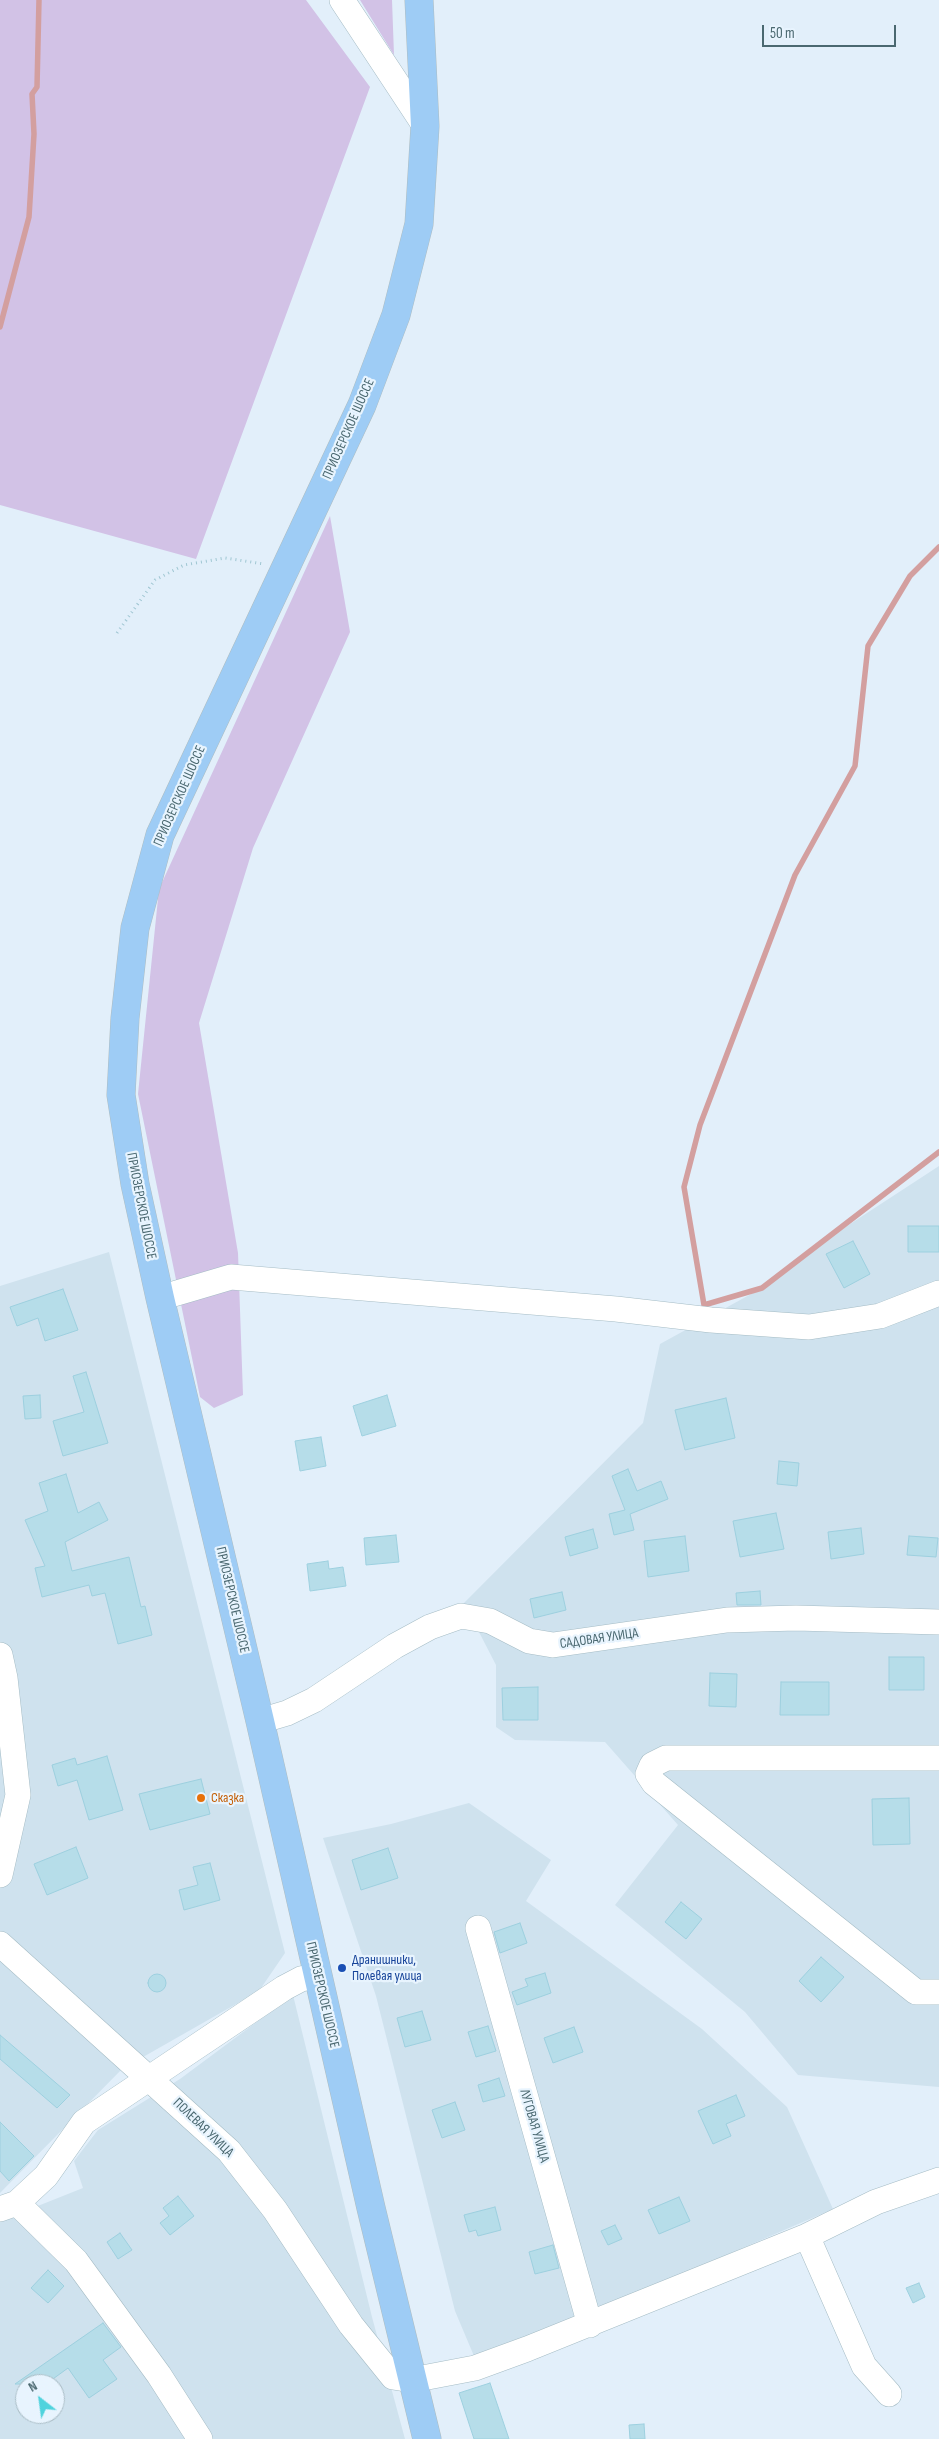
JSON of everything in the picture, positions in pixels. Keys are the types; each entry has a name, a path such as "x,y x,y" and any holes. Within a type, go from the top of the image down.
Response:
{"main road":[{"name":"ПРИОЗЕРСКОЕ ШОССЕ","path":"419,0 425,126 420,224 396,315 362,405 160,835 135,928 125,1018 121,1094 135,1184 160,1298 427,2439"}],"street":[{"path":"342,0 425,126"},
{"path":"160,1298 231,1276 616,1308 711,1320 809,1327 880,1316 939,1292"},
{"name":"САДОВАЯ УЛИЦА","path":"260,1721 287,1713 314,1700 395,1646 430,1627 461,1616 490,1621 529,1641 553,1645 580,1643 727,1620 796,1618 939,1622"},
{"path":"0,1655 5,1678 18,1795 0,1875"},
{"path":"939,1758 666,1758 652,1765 648,1774 654,1783 916,1992 939,1992"},
{"name":"ЛУГОВАЯ УЛИЦА","path":"478,1928 590,2325"},
{"name":"ПОЛЕВАЯ УЛИЦА","path":"0,1944 229,2151 275,2210 351,2325 393,2377 412,2380"},
{"path":"200,2439 159,2375 76,2261 8,2206 46,2176 84,2122 148,2077 284,1988 301,1979 318,1975"},
{"path":"412,2380 475,2368 590,2325 807,2236 876,2202 939,2180"},
{"path":"807,2236 864,2366 889,2394"}],"path":[{"path":"118,634 155,580 184,564 225,558 260,563 284,571"}],"shaded area":[{"path":"0,0 306,0 370,87 196,559 0,505"},
{"path":"360,0 392,0 394,55"},
{"path":"330,516 350,632 253,848 199,1023 238,1253 243,1395 214,1408 200,1397 138,1094 159,889"},
{"path":"939,1166 939,2087 798,2075 745,2012 615,1905 678,1825 605,1742 515,1740 496,1727 496,1665 464,1603 643,1423 660,1344 762,1288 844,1228"},
{"path":"109,1252 285,1953 259,1991 122,2069 0,2193 0,1286"},
{"path":"469,1803 551,1860 526,1901 702,2029 787,2107 833,2209 578,2319 474,2356 455,2311 376,1996 323,1838 391,1824"},
{"path":"293,1995 372,2317 405,2439 0,2439 0,2221 83,2188 74,2161 98,2130 180,2079"}],"building":[{"path":"908,1226 939,1226 939,1252 908,1252"},
{"path":"853,1241 870,1274 844,1288 826,1254"},
{"path":"63,1289 78,1330 45,1341 38,1318 17,1326 10,1307"},
{"path":"86,1372 108,1443 63,1456 53,1421 84,1412 73,1376"},
{"path":"40,1395 41,1418 25,1419 23,1396"},
{"path":"387,1395 396,1426 362,1436 353,1406"},
{"path":"726,1398 735,1438 685,1450 675,1410"},
{"path":"321,1437 326,1466 300,1471 295,1441"},
{"path":"779,1461 799,1463 797,1486 777,1484"},
{"path":"628,1469 637,1491 661,1481 668,1499 630,1514 634,1530 614,1535 609,1514 625,1510 612,1476"},
{"path":"66,1474 78,1513 99,1502 108,1520 65,1542 72,1571 129,1557 141,1607 145,1606 152,1635 118,1644 105,1593 92,1596 89,1585 42,1597 35,1568 45,1566 25,1520 48,1511 39,1483"},
{"path":"776,1513 784,1549 740,1557 733,1521"},
{"path":"861,1528 864,1554 831,1559 828,1532"},
{"path":"593,1529 598,1548 570,1556 565,1537"},
{"path":"396,1535 399,1562 366,1565 364,1538"},
{"path":"685,1536 689,1571 648,1577 644,1541"},
{"path":"909,1536 938,1538 936,1557 907,1555"},
{"path":"328,1561 329,1569 343,1567 346,1586 310,1591 307,1564"},
{"path":"760,1591 761,1605 737,1605 736,1593"},
{"path":"562,1592 566,1610 534,1618 530,1599"},
{"path":"889,1657 924,1657 924,1690 889,1690"},
{"path":"710,1673 737,1674 736,1707 709,1706"},
{"path":"781,1682 829,1682 829,1715 780,1715"},
{"path":"538,1687 538,1720 503,1720 502,1688"},
{"path":"107,1756 123,1810 89,1820 77,1780 58,1786 52,1765 75,1758 77,1765"},
{"path":"201,1779 210,1814 150,1830 139,1794"},
{"path":"909,1798 910,1844 873,1845 872,1799"},
{"path":"76,1847 88,1878 47,1895 34,1864"},
{"path":"388,1848 398,1878 361,1890 352,1860"},
{"path":"210,1863 220,1900 184,1910 179,1890 198,1885 193,1867"},
{"path":"681,1902 702,1919 686,1939 665,1922"},
{"path":"520,1923 527,1943 500,1953 494,1932"},
{"path":"821,1957 844,1977 821,2002 799,1981"},
{"path":"545,1973 551,1993 517,2005 512,1992 528,1986 525,1979"},
{"path":"157,1974 163,1977 166,1983 163,1989 157,1992 151,1989 148,1983 151,1977"},
{"path":"422,2011 431,2040 405,2047 397,2018"},
{"path":"488,2026 496,2051 476,2057 468,2032"},
{"path":"574,2027 583,2052 553,2063 544,2038"},
{"path":"0,2035 70,2095 57,2108 0,2059"},
{"path":"499,2078 505,2096 483,2102 478,2085"},
{"path":"736,2095 745,2116 726,2124 731,2136 713,2144 698,2111"},
{"path":"455,2102 465,2130 442,2138 432,2110"},
{"path":"0,2122 34,2156 9,2181 0,2171"},
{"path":"178,2196 194,2216 170,2235 160,2223 169,2216 163,2208"},
{"path":"679,2197 690,2221 659,2234 648,2210"},
{"path":"495,2207 501,2230 478,2236 476,2230 469,2232 464,2215"},
{"path":"615,2225 622,2239 608,2245 601,2231"},
{"path":"120,2233 132,2250 118,2259 107,2242"},
{"path":"553,2245 559,2268 535,2274 529,2252"},
{"path":"48,2270 64,2286 48,2303 31,2288"},
{"path":"919,2283 925,2297 913,2303 906,2288"},
{"path":"103,2323 121,2347 103,2360 117,2379 89,2398 68,2368 60,2374 29,2374"},
{"path":"490,2383 509,2439 474,2439 459,2393"},
{"path":"644,2424 645,2439 630,2439 629,2425"}],"waterway":[{"path":"0,327 29,217 34,134 32,94 37,87 39,0"},
{"path":"939,547 910,576 868,646 855,766 795,875 700,1125 684,1187 704,1305 762,1288 939,1152"}],"place":[{"name":"Сказка","path":"201,1798"},
{"name":"Дранишники, Полевая улица","path":"342,1968"}]}
